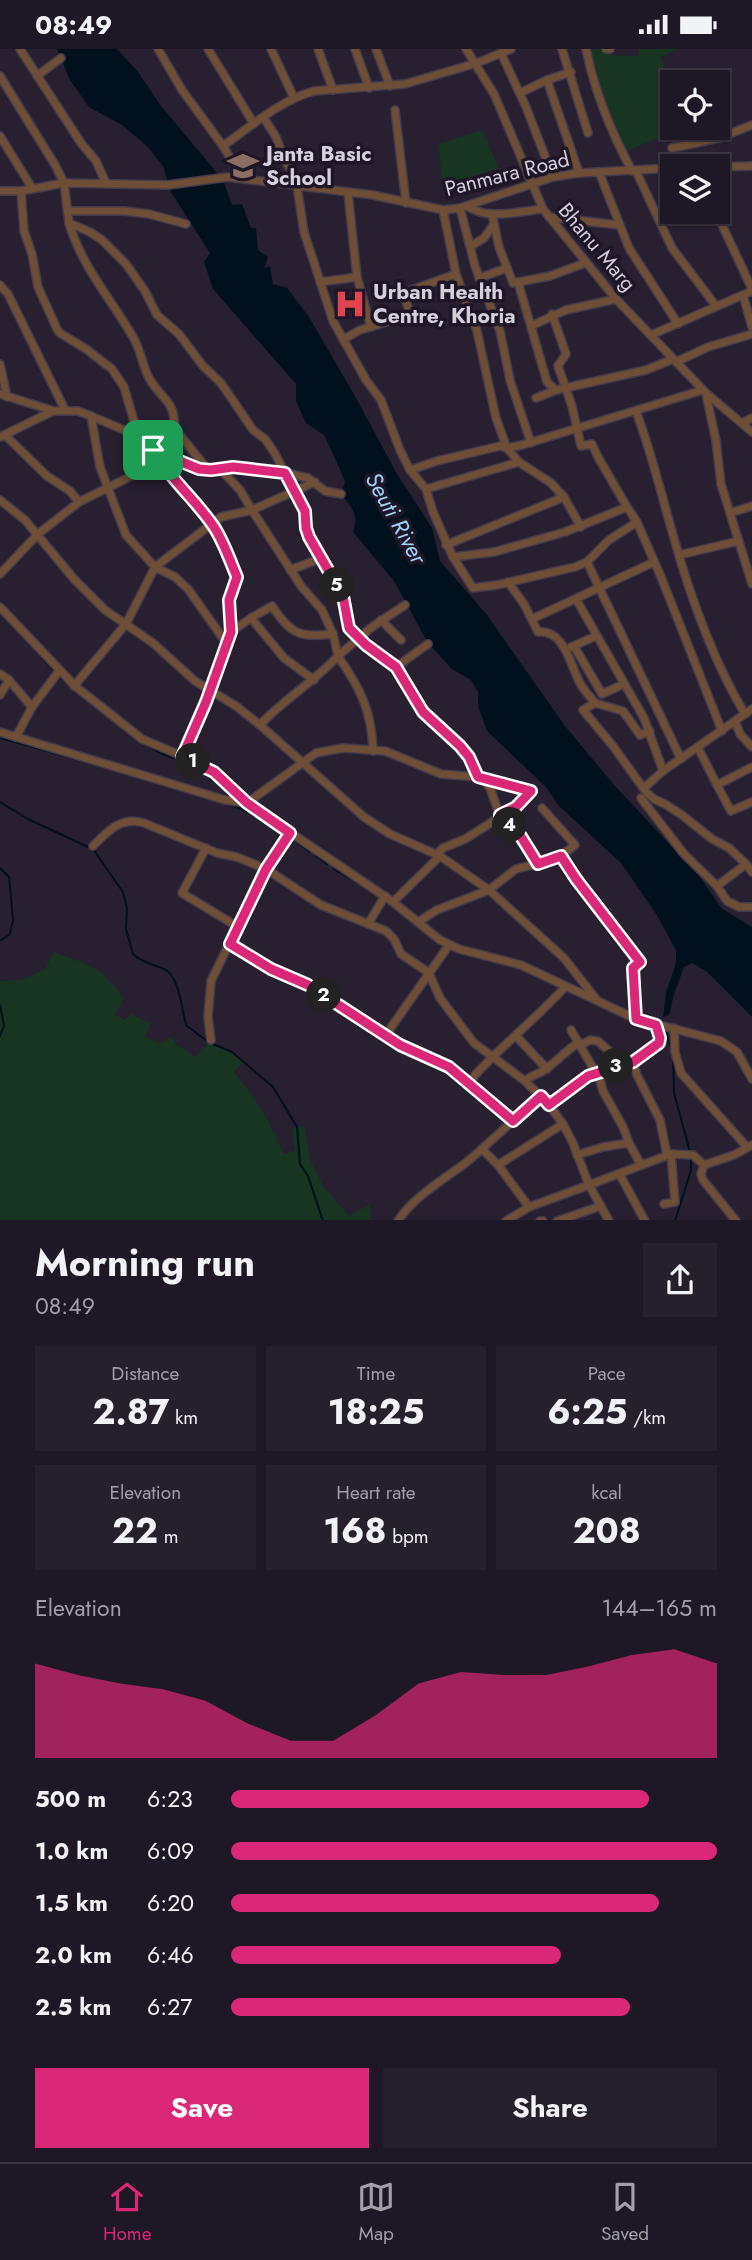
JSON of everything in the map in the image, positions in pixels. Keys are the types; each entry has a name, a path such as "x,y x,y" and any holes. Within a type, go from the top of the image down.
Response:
{"street":[{"path":"20,49 96,162 106,183"},
{"path":"158,49 182,90 223,146 242,178"},
{"path":"208,49 254,124"},
{"path":"271,49 294,98"},
{"path":"318,49 333,90"},
{"path":"355,49 369,88"},
{"path":"376,49 390,86"},
{"name":"Bhanu Marg","path":"466,49 494,94 543,209 616,299 704,391 752,432"},
{"path":"562,49 588,132"},
{"path":"586,49 601,104 672,248 716,306"},
{"path":"223,146 294,98 314,91 390,86 477,63 505,51 553,177"},
{"path":"37,76 61,58"},
{"path":"520,93 570,72"},
{"path":"0,76 41,139 64,183 69,223 86,265 133,338 150,380 173,409 176,416 175,429 208,470"},
{"path":"547,80 551,99 579,173"},
{"path":"395,110 406,203"},
{"path":"264,118 276,137 299,187 304,232 333,321 366,380 381,400 392,433 410,470 426,489 446,545 473,588 566,570 587,562 609,540 637,522"},
{"path":"672,148 719,138 752,125"},
{"path":"0,136 32,188"},
{"path":"730,167 752,166"},
{"name":"Panmara Road","path":"0,191 21,191 64,183 168,185 228,177 373,195 443,210 464,207 553,177 660,169"},
{"path":"599,172 629,248 678,324"},
{"path":"21,191 24,232 32,254 38,287 60,333 112,369 124,387 134,421 160,462 212,524 237,577 229,600 231,632 182,757"},
{"path":"348,193 358,277 371,327"},
{"path":"531,443 510,380 500,331 479,278 464,207 492,214 543,209"},
{"path":"443,210 456,274 477,331 496,418 507,448 519,462 551,483 564,497 581,527"},
{"path":"68,211 124,211 186,223"},
{"path":"492,214 512,281 550,276 585,263"},
{"path":"549,217 619,225"},
{"path":"69,223 102,240 125,264 145,291 157,315 179,334 203,366 221,383 253,429 265,439 305,511 309,537 343,596 349,628 396,667 423,712 469,757 480,778 490,788 500,815 520,835 538,864"},
{"path":"471,246 484,238 494,224"},
{"path":"651,335 752,290 722,224"},
{"path":"479,278 507,268"},
{"path":"344,339 408,314 403,294 405,291 456,274"},
{"path":"320,282 358,277"},
{"path":"518,282 547,382 556,390"},
{"path":"0,285 8,294 65,410"},
{"path":"743,295 752,327"},
{"path":"531,325 552,314 616,299"},
{"path":"552,314 566,353 558,366 581,446 592,444 637,522 722,731"},
{"path":"536,397 556,390 621,377 752,334"},
{"path":"0,364 3,396 54,411"},
{"path":"410,470 482,449 531,443 704,391 716,441 721,484 752,584"},
{"path":"79,502 70,491 47,476 2,436 54,411 65,410 91,416 124,430 151,449 199,469 233,467 285,473 315,482 325,491 341,494"},
{"path":"636,411 651,452 679,555 701,621 732,693 748,712 663,771 644,788"},
{"path":"91,416 97,455 126,535 155,567 175,577 188,589 227,644"},
{"path":"742,423 752,418"},
{"path":"0,574 38,534 79,502 160,462"},
{"path":"426,489 519,462"},
{"path":"220,469 240,490 290,570 322,610 333,635 338,656 365,700 373,751"},
{"path":"74,686 126,624 155,567 221,517 252,510 315,482"},
{"path":"446,545 564,497"},
{"path":"0,500 25,520 74,579 105,610 153,643 190,676 260,725 363,817 390,834 438,856 489,890 564,958 601,1005"},
{"path":"730,513 752,506"},
{"path":"453,557 494,552 581,527 627,507"},
{"path":"679,555 739,541"},
{"path":"742,552 752,550"},
{"path":"290,570 322,558"},
{"path":"587,562 681,759"},
{"path":"531,619 654,562"},
{"path":"508,582 538,632 545,631 555,637 566,650 580,684 595,703 623,711 640,735 650,731"},
{"path":"576,599 650,731 663,771"},
{"path":"260,725 289,697 314,680 358,638 405,605"},
{"path":"231,632 272,606 290,629 316,636 333,635"},
{"path":"0,607 74,686 142,739 214,772 247,803 393,902 449,945 521,965 601,1005 636,1019 722,1041 748,1061 752,1079"},
{"path":"251,618 284,659 314,680"},
{"path":"381,620 401,640"},
{"path":"566,650 596,636"},
{"path":"396,667 428,645"},
{"path":"574,646 602,694 624,684"},
{"path":"16,737 32,707 59,671"},
{"path":"0,674 9,680 32,707"},
{"path":"0,695 9,680"},
{"path":"595,703 583,710 654,799 729,848 750,868 717,886"},
{"path":"735,721 740,734 752,747"},
{"path":"0,732 225,800 247,803 302,762 326,750 343,748 398,755 441,774 480,778 531,791 516,807 466,839 443,848 393,902"},
{"path":"698,748 731,811 752,802"},
{"path":"717,785 752,767"},
{"path":"641,798 684,854 717,886 727,901 739,907 752,907"},
{"path":"418,922 437,910 489,890 512,871 561,856 575,845 542,808"},
{"path":"93,846 119,823 136,821 266,869 321,905 386,931 394,939 401,954 429,974 440,998 474,1043 526,1081 549,1105 563,1124 589,1185 609,1220"},
{"path":"211,1040 208,1017 211,981 266,869 290,833"},
{"path":"206,848 182,893 238,927"},
{"path":"561,856 640,962 633,968 636,1019"},
{"path":"369,924 385,897"},
{"path":"230,944 271,969 308,985 400,1045 442,1063 513,1121"},
{"path":"385,1036 449,945"},
{"path":"468,1083 491,1057 565,987"},
{"path":"549,1105 581,1080 633,1062 659,1043 665,1027"},
{"path":"665,1027 681,1073 750,1146 734,1155 704,1165"},
{"path":"571,1030 597,1073 603,1091 641,1165"},
{"path":"516,1036 547,1069"},
{"path":"526,1081 534,1073 547,1069 561,1054 590,1040 598,1041 623,1064"},
{"path":"633,1062 660,1119 669,1154 675,1202 664,1204"},
{"path":"398,1220 414,1201 482,1149 541,1096"},
{"path":"498,1165 563,1124"},
{"path":"577,1155 629,1143"},
{"path":"482,1149 498,1165 528,1207"},
{"path":"506,1220 528,1207 620,1175 669,1154 690,1155 704,1165"},
{"path":"704,1165 701,1174 703,1180 736,1220"},
{"path":"620,1175 645,1220"},
{"path":"557,1220 601,1206"}],"green space":[{"path":"586,49 610,49 611,55 639,56 638,49 678,49 661,57 665,70 660,70 660,137 622,153"},
{"path":"482,130 499,168 442,189 439,144"},
{"path":"54,952 101,973 124,999 115,1014 124,1020 131,1014 151,1024 145,1036 160,1044 170,1036 177,1045 196,1057 209,1042 232,1052 244,1061 234,1072 262,1111 284,1154 295,1150 292,1129 304,1125 311,1162 324,1187 349,1216 370,1204 371,1220 0,1220 0,981 22,980 45,969"}],"water":[{"name":"Seuti River","path":"57,49 117,49 223,180 232,205 242,204 251,228 256,228 258,250 268,257 264,268 270,266 273,284 287,288 309,317 397,474 432,528 440,561 487,615 565,726 614,785 700,877 721,908 752,927 752,1017 706,971 692,963 684,967 669,1015 663,1017 666,993 676,963 676,950 655,912 621,863 559,806 546,787 487,731 478,706 478,692 471,680 452,669 428,643 394,581 353,532 353,511 341,494 345,482 324,435 306,423 296,401 296,384 213,289 204,262 210,253 171,192 163,166 147,146 122,125 89,107 70,80"}],"waterway":[{"path":"13,625 54,671"},
{"path":"59,676 69,685"},
{"path":"74,690 92,704"},
{"path":"119,725 126,732"},
{"path":"131,736 162,754 199,767"},
{"path":"0,738 104,767"},
{"path":"126,774 205,798"},
{"path":"218,781 224,788"},
{"path":"0,802 28,819 88,847"},
{"path":"224,803 249,812 285,834"},
{"path":"291,838 310,852"},
{"path":"93,849 123,892 127,908 126,929 133,954 164,969 173,978 186,1025 208,1042 232,1052 273,1087 297,1127 300,1164 308,1176 323,1220"},
{"path":"316,856 327,864"},
{"path":"0,868 9,877 13,920 10,934 0,941"},
{"path":"334,869 366,888"},
{"path":"0,1005 4,1026 0,1036"},
{"path":"665,1029 672,1050"},
{"path":"673,1055 674,1093 690,1152"},
{"path":"675,1220 691,1170 691,1158"}],"place":[{"name":"Janta Basic School","path":"243,166"},
{"name":"Urban Health Centre, Khoria","path":"350,304"}],"route":[{"path":"153,450 199,469 255,468 285,473 305,511 309,537 343,596 349,628 366,645 390,660 423,712 460,746 469,757 478,777 531,791 523,802 500,815 520,835 538,864 561,856 640,962 633,968 636,1019 656,1025 659,1030 659,1043 633,1062 588,1076 549,1105 541,1096 513,1121 449,1067 400,1045 308,985 271,969 230,944 266,869 290,833 247,803 214,772 182,757 206,702 231,632 232,613 229,600 237,577 217,531 187,493 172,479 153,450"}]}
